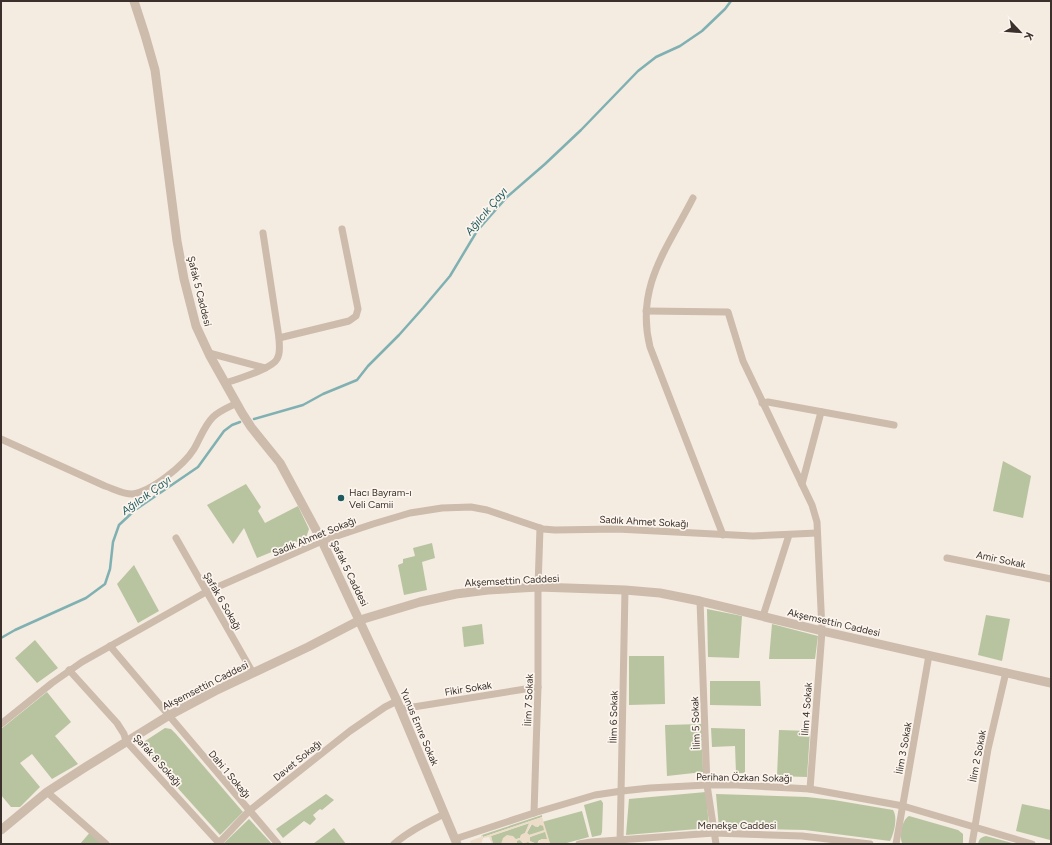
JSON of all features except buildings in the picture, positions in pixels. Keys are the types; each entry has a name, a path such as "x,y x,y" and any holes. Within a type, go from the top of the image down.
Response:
{"street":[{"name":"Şafak 5 Caddesi","path":"134,1 146,35 155,70 177,241 184,280 196,326 208,353 251,427 280,463 322,541 360,620"},
{"path":"693,198 655,271 649,290 646,311 648,335 650,347 723,535"},
{"path":"279,338 349,321 356,316 358,309 342,230"},
{"path":"226,383 265,368 277,359 279,354 279,338 263,233"},
{"name":"İlim 4 Sokak","path":"646,311 728,312 743,361 812,505 817,522 822,631 810,790"},
{"path":"208,353 265,368"},
{"path":"762,402 894,425"},
{"path":"1,440 105,486 132,494 154,484 182,462 193,450 213,417 220,411 237,403"},
{"path":"802,484 822,412"},
{"name":"Sadık Ahmet Sokağı","path":"1,724 69,670 206,592 322,541 410,513 458,507 487,510 540,528 554,530 617,529 723,535 789,535 817,533"},
{"name":"İlim 7 Sokak","path":"534,813 538,687 538,587 540,528"},
{"path":"763,616 789,535"},
{"name":"Şafak 6 Sokağı","path":"176,538 253,673"},
{"name":"Amir Sokak","path":"947,558 1051,579"},
{"name":"Akşemsettin Caddesi","path":"1,830 47,792 168,716 360,620 420,602 456,594 488,590 538,587 625,590 660,593 1051,683"},
{"name":"İlim 6 Sokak","path":"620,842 625,590"},
{"name":"İlim 5 Sokak","path":"700,601 707,785 716,844"},
{"name":"Yunus Emre Sokak","path":"360,620 399,705 456,842"},
{"name":"Dahi 1 Sokağı","path":"110,646 278,844"},
{"name":"İlim 3 Sokak","path":"896,844 929,655"},
{"name":"Şafak 8 Sokağı","path":"69,670 117,723 124,734 126,741 219,843"},
{"name":"İlim 2 Sokak","path":"972,844 988,748 1006,672"},
{"name":"Fikir Sokak","path":"399,705 538,687"},
{"name":"Davet Sokağı","path":"219,843 249,811 350,731 385,707 399,705"},
{"name":"Perihan Özkan Sokağı","path":"456,842 534,813 595,795 622,791 707,785 757,786 810,790 903,806 1032,844"},
{"path":"47,792 106,844"},
{"path":"394,844 407,833 444,814"},
{"name":"Menekşe Caddesi","path":"579,844 591,842 620,842 714,833 802,836 870,844"}],"green space":[{"path":"1003,461 1031,476 1023,518 993,511"},
{"path":"246,484 261,507 258,511 265,523 298,506 309,529 306,538 257,558 244,528 233,544 207,505"},
{"path":"432,543 435,558 422,562 427,590 404,595 398,565 403,563 403,559 415,556 413,548"},
{"path":"134,565 159,611 138,623 117,584"},
{"path":"707,609 742,616 739,658 708,657"},
{"path":"986,615 1010,619 1002,661 978,655"},
{"path":"482,624 484,644 464,647 462,627"},
{"path":"772,624 818,636 815,659 769,659"},
{"path":"35,640 58,668 37,683 15,658"},
{"path":"629,656 664,656 665,704 629,705"},
{"path":"710,681 760,681 761,706 710,705"},
{"path":"47,692 71,722 55,736 78,764 52,779 32,754 20,763 40,787 20,807 11,807 1,795 1,729"},
{"path":"702,724 703,772 667,776 665,725"},
{"path":"165,728 171,729 176,734 243,812 220,835 139,745"},
{"path":"711,728 745,729 745,773 736,773 735,746 712,747"},
{"path":"779,730 810,731 807,777 777,776"},
{"path":"706,792 709,828 626,835 629,799"},
{"path":"326,794 334,800 313,815 316,819 310,825 304,821 283,838 276,829"},
{"path":"716,794 807,797 893,810 895,826 890,841 805,830 719,828"},
{"path":"601,800 603,803 602,832 601,835 592,837 584,805"},
{"path":"1022,804 1051,810 1050,840 1016,831"},
{"path":"582,811 589,837 563,844 549,844 547,835 547,840 539,840 537,844 529,841 530,837 545,831 529,835 527,833 532,824 538,827 542,822"},
{"path":"542,815 542,817 483,837 482,835"},
{"path":"909,816 958,830 963,834 963,844 902,843 902,828"},
{"path":"249,819 272,844 224,843"},
{"path":"530,823 525,833 517,839 523,843 528,842 532,844 493,844 491,836"},
{"path":"334,828 346,844 313,844"},
{"path":"92,830 107,844 80,844"},
{"path":"986,836 1016,844 978,844 980,838"}],"shaded area":[{"path":"542,817 550,843 537,844 528,842 525,843 520,840 517,841 517,844 501,844 503,838 507,835 513,836 516,839 520,838 521,835 525,833 529,823 491,836 493,844 489,837 483,838 481,844 471,844 470,841 481,837 481,835 483,837","holes":["531,824 536,827 540,825 543,826 544,830 529,835 527,833","545,832 547,839 541,839 537,844 530,841 530,837"]}],"waterway":[{"name":"Ağılcık Çayı","path":"254,419 303,405 323,394 357,380 368,366 399,335 450,276 477,231 507,197 581,130 638,71 656,57 680,46 702,31 725,9 731,1"},
{"name":"Ağılcık Çayı","path":"1,638 15,630 86,598 105,584 110,569 113,542 119,525 135,510 198,467 224,431 232,425 240,422"}],"place":[{"name":"Hacı Bayram-ı Veli Camii","path":"341,498"}]}
